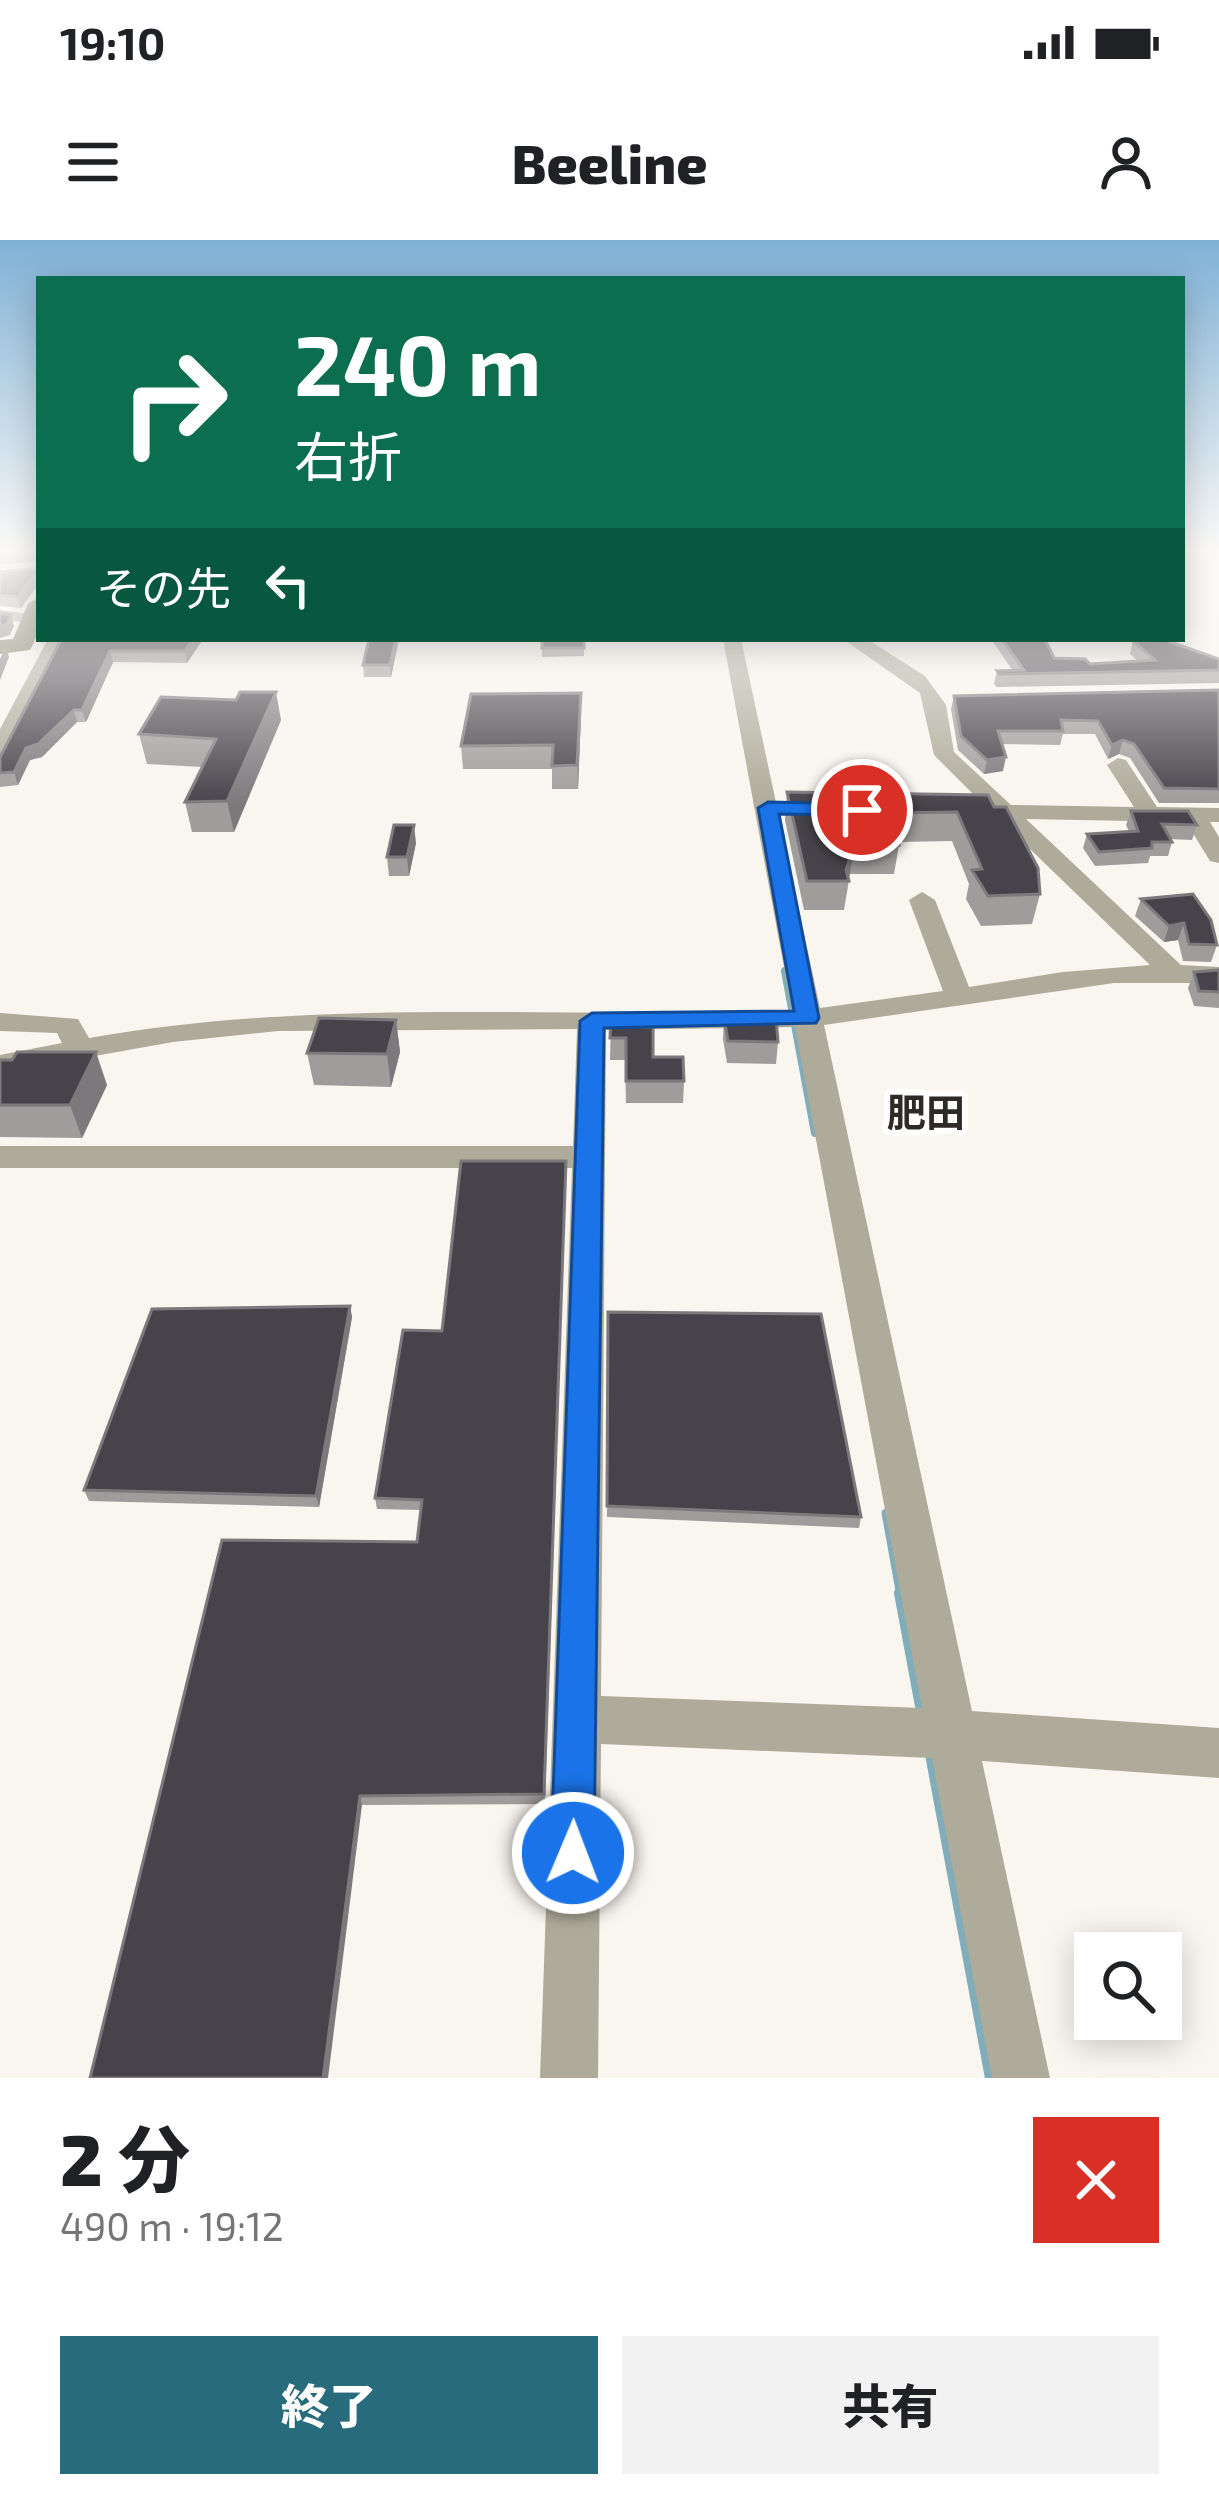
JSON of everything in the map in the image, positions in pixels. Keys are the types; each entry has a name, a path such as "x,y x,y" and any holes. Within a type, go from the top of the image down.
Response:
{"street":[{"path":"11,646 54,642"},
{"path":"0,749 11,701 64,642"},
{"path":"733,642 780,808 796,1018 935,1734 1022,2078"},
{"path":"859,642 883,653 944,699 940,749 1171,970"},
{"path":"883,653 902,642"},
{"path":"1118,764 1150,814"},
{"path":"956,811 1206,814 1219,856"},
{"path":"922,900 959,997"},
{"path":"0,1064 279,1022 796,1018 959,997 1100,972 1171,970 1219,975"},
{"path":"569,2078 592,1021"},
{"path":"0,1022 68,1024 80,1049"},
{"path":"0,1157 588,1157"},
{"path":"575,1719 935,1734 1219,1753"}],"building":[{"path":"60,642 191,642 185,651 110,651 82,710 74,710 38,744 26,748 14,772 0,773 0,757"},
{"path":"368,642 395,642 390,665 363,665"},
{"path":"542,642 584,642 584,648 542,648"},
{"path":"1004,642 1046,642 1054,658 1085,659 1090,664 1155,660 1134,642 1171,642 1219,659 1219,670 997,671 1024,670"},
{"path":"1219,690 1219,789 1164,788 1134,744 1123,740 1112,745 1098,721 1061,720 1063,731 998,731 1006,757 987,760 961,736 954,696"},
{"path":"240,692 276,692 227,801 185,802 216,739 139,734 161,697 236,700"},
{"path":"581,693 577,765 552,766 553,745 461,746 471,694"},
{"path":"787,792 988,795 994,807 1006,807 1038,868 1040,894 988,896 972,870 982,869 957,812 888,813 899,845 854,845 846,870 849,881 807,881"},
{"path":"1131,811 1188,811 1197,825 1162,824 1172,842 1099,852 1087,834 1138,831"},
{"path":"394,825 414,825 407,857 387,857"},
{"path":"1193,894 1211,920 1217,945 1189,944 1184,923 1169,926 1141,899"},
{"path":"1219,970 1219,992 1199,991 1194,972"},
{"path":"643,1016 643,1027 653,1027 653,1057 683,1057 684,1081 626,1081 626,1038 610,1038 611,1017"},
{"path":"776,1017 778,1042 728,1041 724,1018"},
{"path":"319,1018 396,1020 387,1054 307,1053"},
{"path":"17,1052 96,1052 70,1105 0,1105 0,1060 12,1060"},
{"path":"461,1161 566,1161 544,1794 360,1796 323,2078 90,2078 222,1540 417,1542 422,1500 375,1498 403,1330 442,1331"},
{"path":"350,1306 316,1496 84,1490 152,1309"},
{"path":"608,1312 821,1314 861,1517 607,1506"}],"waterway":[{"path":"785,971 815,1133"},
{"path":"886,1513 901,1596"},
{"path":"900,1593 923,1717"},
{"path":"930,1749 991,2078"}],"district":[{"name":"肥田","path":"926,1111"}],"route":[{"path":"573,1853 592,1021 807,1018 768,808 862,810"}]}
